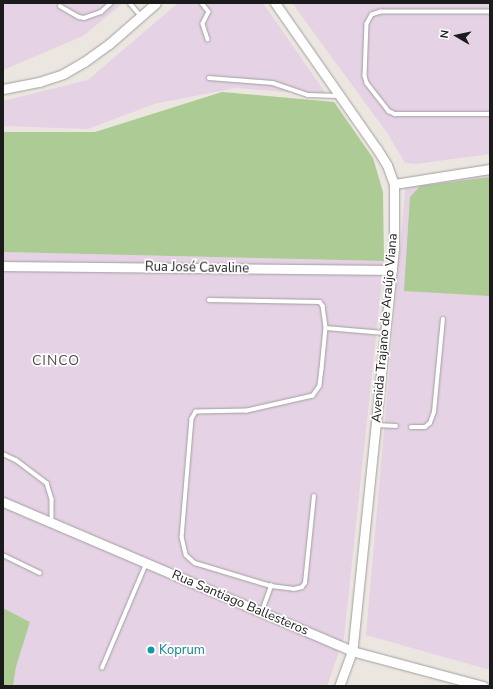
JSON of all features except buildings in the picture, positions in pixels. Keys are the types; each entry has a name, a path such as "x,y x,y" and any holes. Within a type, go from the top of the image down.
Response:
{"street":[{"path":"3,89 39,82 79,65 109,44 156,3"},
{"name":"Avenida Trajano de Araújo Viana","path":"275,3 377,149 394,184 394,248 352,651 339,686"},
{"path":"394,184 490,169"},
{"name":"Rua José Cavaline","path":"3,266 392,270"},
{"name":"Rua Santiago Ballesteros","path":"3,502 352,651 483,686"}],"lane":[{"path":"60,6 79,17 84,18 101,12 112,3"},
{"path":"130,3 141,16"},
{"path":"202,3 209,12 203,24 208,39"},
{"path":"490,12 381,12 372,15 367,24 365,76 367,83 389,112 395,114 490,114"},
{"path":"210,78 273,83 308,95 341,96"},
{"path":"209,300 320,302 324,306 326,328 320,386 313,396 247,411 196,412 192,419 182,537 186,555 195,563 271,586 294,589 302,587 305,583 314,496"},
{"path":"412,427 425,427 430,423 434,412 443,320"},
{"path":"326,328 385,333"},
{"path":"376,424 396,426"},
{"path":"3,454 16,460 47,483 52,499 52,522"},
{"path":"3,555 40,573"},
{"path":"102,668 147,563"},
{"path":"261,612 271,586"}],"shaded area":[{"path":"3,3 123,3 83,36 3,70"},
{"path":"178,3 263,3 327,95 236,88 154,104 88,129 3,126 3,101 88,80"},
{"path":"292,3 490,3 490,154 416,164 405,163 388,134"},
{"path":"490,171 490,670 366,635 406,181"},
{"path":"3,252 384,261 344,638 327,686 13,686 16,667 30,622 3,608"}],"green space":[{"path":"222,92 334,102 373,158 383,192 384,261 3,252 3,132 95,132"},
{"path":"490,177 490,296 404,291 410,197 420,186"},
{"path":"3,608 30,622 16,667 13,686 3,686"}],"place":[{"name":"Koprum","path":"151,650"}],"district":[{"name":"CINCO","path":"56,361"}]}
